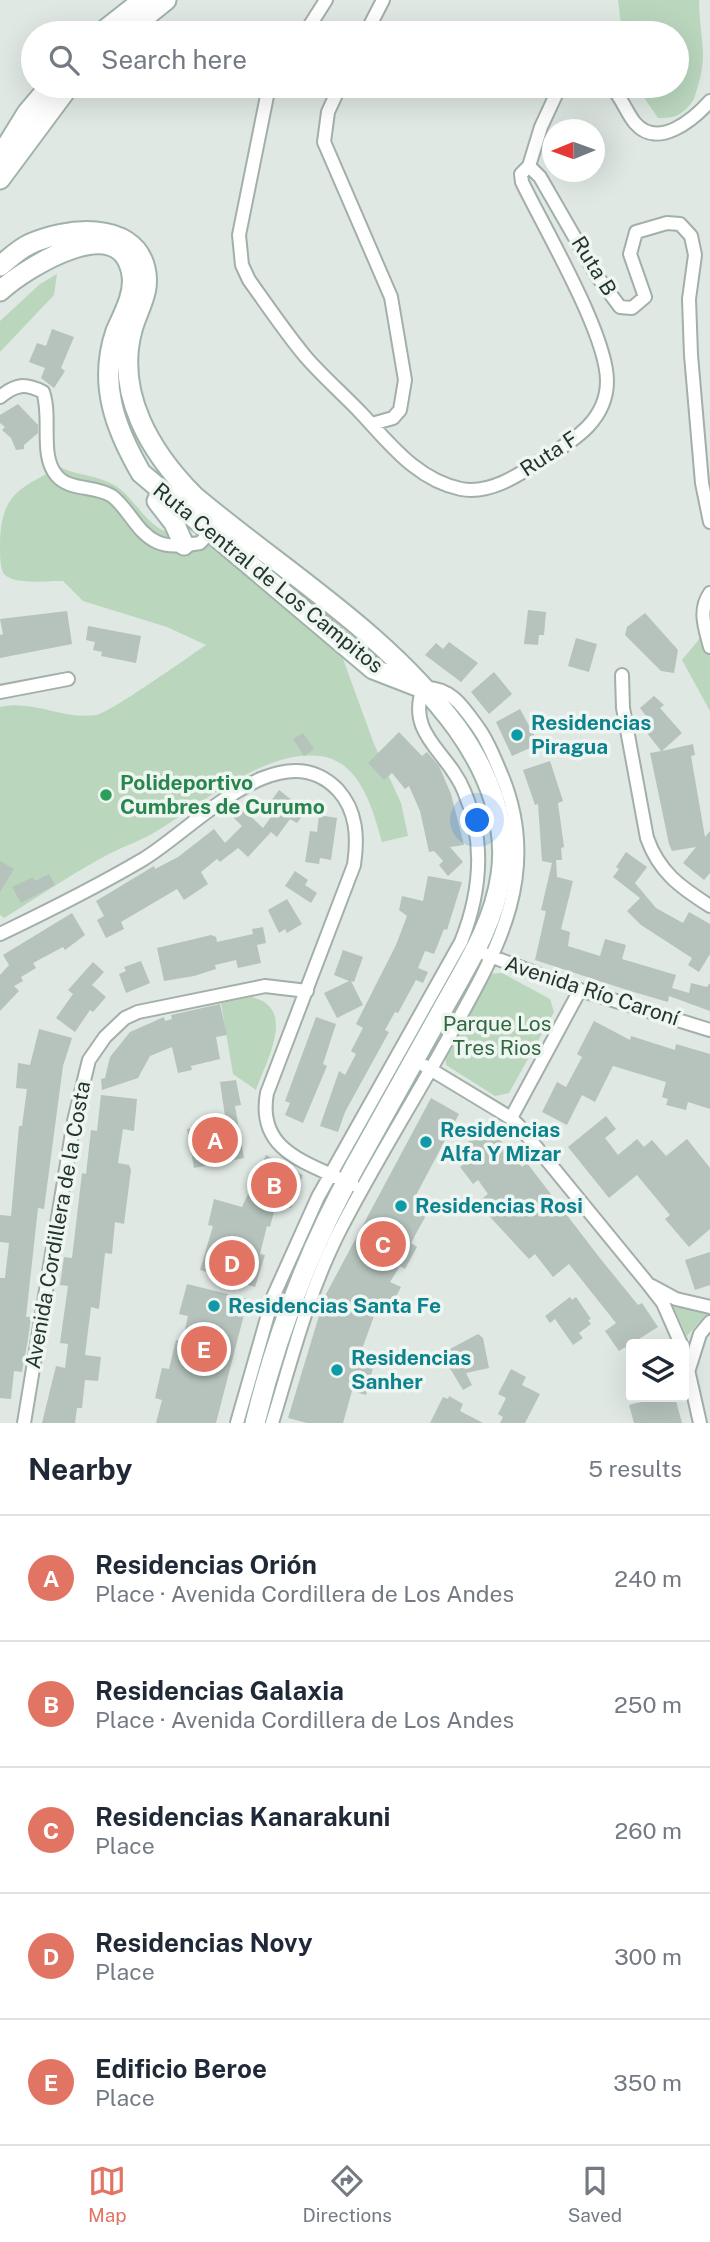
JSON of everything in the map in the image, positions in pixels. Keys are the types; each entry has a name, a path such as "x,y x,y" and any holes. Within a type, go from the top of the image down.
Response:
{"main road":[{"path":"116,21 143,0"},
{"path":"140,21 166,0"},
{"path":"0,157 27,113 40,98"},
{"path":"0,179 59,98"},
{"name":"Ruta Central de Los Campitos","path":"0,266 31,244 69,233 108,234 127,243 139,253 147,282 144,301 132,330 130,349 130,378 137,415 153,450 216,526"},
{"name":"Ruta Central de Los Campitos","path":"0,290 41,260 80,246 100,245 117,251 124,258 133,281 110,353 109,384 114,421 141,473 391,652 456,728 475,757 490,788 500,821 501,873 484,954 415,1061 346,1182 292,1296 255,1423"},
{"path":"141,473 184,545"}],"street":[{"path":"313,21 326,0"},
{"path":"372,21 383,0"},
{"name":"Ruta F","path":"267,98 240,235 243,265 248,280 306,357 399,455 430,477 462,489 478,489 509,479 569,443 590,426 598,413 607,381 604,362 565,265 521,174 529,166 554,98"},
{"path":"335,98 326,122 324,142 391,297 405,380 400,410 393,418 372,424"},
{"path":"621,98 635,124 651,131 680,130 710,101"},
{"name":"Ruta B","path":"529,166 540,177 597,276 620,307 632,309 645,297 630,254 631,242 636,232 667,223 680,224 691,236 695,255 689,299 691,355 702,483 710,522"},
{"path":"0,397 15,385 29,385 43,392 48,406 48,459 57,476 69,484 97,489 111,495 150,538 160,544 200,543 216,526"},
{"path":"710,593 704,602 702,616 710,647"},
{"path":"622,675 623,708 647,838 653,855 670,878 710,906"},
{"path":"0,692 68,679"},
{"path":"423,688 418,711 419,727 449,764 464,790 478,840 480,870 473,909 415,1061 511,1118 649,1284 663,1303 679,1339"},
{"path":"0,934 150,855 265,775 300,771 319,776 343,795 352,811 357,847 345,892 267,1093 263,1112 267,1127 280,1146 346,1182"},
{"name":"Avenida Río Caroní","path":"484,954 580,990 710,1030"},
{"name":"Avenida Cordillera de la Costa","path":"24,1423 80,1087 96,1048 114,1027 138,1012 265,986 307,992"},
{"path":"511,1118 580,990"},
{"path":"237,1423 273,1297 346,1182"},
{"path":"272,1423 312,1295 337,1238 346,1182"},
{"path":"649,1284 676,1299 710,1307"},
{"path":"700,1423 689,1370 695,1346 710,1322"}],"green space":[{"path":"618,0 699,0 702,70 694,99 679,114 670,118 658,118 644,98 689,98 689,21 621,21"},
{"path":"57,274 54,295 0,352 0,321 40,284"},
{"path":"60,467 116,486 147,519 164,531 182,536 216,533 237,558 342,656 374,744 401,803 408,836 382,842 363,789 346,767 320,756 299,756 278,761 235,781 157,831 96,861 4,918 0,915 0,707 24,706 72,715 96,715 132,695 206,645 167,627 83,601 63,581 24,581 9,578 4,574 0,557 1,530 8,505 22,489"},
{"path":"710,626 710,711 682,660"},
{"name":"Parque Los Tres Rios","path":"502,973 550,999 554,1012 509,1093 495,1096 446,1065 445,1054 488,974"},
{"path":"251,997 265,1003 273,1012 276,1023 271,1050 256,1090 233,1074 221,1003"},
{"path":"673,1307 709,1311 687,1336"}],"building":[{"path":"52,329 74,337 61,368 65,371 54,388 41,378 45,368 29,362 37,343 46,346"},
{"path":"18,404 38,425 38,433 24,445 24,449 16,450 11,438 2,430 5,427 0,423 0,415"},
{"path":"528,610 546,612 544,635 539,635 538,645 524,644"},
{"path":"67,611 72,644 0,658 0,635 3,634 0,619"},
{"path":"645,613 678,650 674,673 661,671 625,635 627,627"},
{"path":"88,626 141,636 136,663 101,656 102,652 93,650 95,642 86,640"},
{"path":"576,638 597,644 589,672 568,666"},
{"path":"449,642 478,663 461,682 425,655 436,643 443,649"},
{"path":"494,672 512,694 489,714 471,692"},
{"path":"654,696 664,705 660,708 682,733 662,751 693,744 695,755 691,756 705,837 710,831 710,873 704,880 683,863 696,847 672,851 669,844 650,753 661,751 647,733 649,731 644,725 647,723 643,718 646,716 640,708"},
{"name":"Residencias Piragua","path":"520,709 539,744 512,756 496,722"},
{"path":"399,732 422,756 427,752 439,766 451,794 464,845 450,847 463,862 448,876 439,865 443,861 434,851 429,852 420,811 409,786 405,789 392,773 384,780 368,763"},
{"path":"303,733 314,749 304,756 293,739"},
{"path":"550,761 563,801 558,803 564,847 561,848 562,860 556,860 557,877 573,881 561,929 570,932 568,946 600,956 605,939 626,945 622,959 676,975 672,988 689,993 691,983 707,987 710,983 710,1011 669,996 668,1002 535,960 546,911 541,910 552,863 542,861 538,804 535,805 523,770"},
{"path":"279,790 306,811 297,823 290,819 277,837 271,832 248,857 238,848 220,862 217,859 201,872 208,884 184,900 177,889 121,922 124,929 106,938 97,920 104,916 96,901 154,866 155,869 178,857 214,829 225,843 242,826 233,817 242,808 263,828 276,810 269,804"},
{"path":"319,815 337,818 331,860 320,858 319,864 305,862 310,831 317,832"},
{"path":"626,852 647,867 635,883 656,908 683,923 689,912 710,924 710,954 699,972 688,965 692,958 641,925 627,911 640,898 613,877"},
{"path":"0,861 14,869 0,892"},
{"path":"295,871 308,880 305,885 317,893 311,903 285,886"},
{"path":"49,874 55,885 21,903 12,887 33,877 35,881"},
{"path":"428,876 462,882 447,930 444,929 434,954 425,951 418,968 428,972 423,983 416,980 398,1013 395,1012 385,1030 389,1032 345,1112 338,1132 320,1126 339,1071 345,1075 356,1054 351,1051 363,1028 356,1024 396,945 407,916 399,910 402,896 423,901"},
{"path":"287,899 302,924 287,933 285,929 279,933 268,910"},
{"path":"72,913 85,935 65,950 63,947 33,963 36,968 21,977 23,981 14,986 19,991 0,1011 0,975 9,965 3,955"},
{"path":"263,927 266,943 257,945 261,963 238,968 236,960 215,965 216,969 194,976 164,981 157,948 211,935 216,937 217,942 253,934 252,929"},
{"path":"343,950 363,957 354,982 351,981 363,1005 337,1018 324,993 349,981 334,975"},
{"path":"141,961 150,983 126,993 119,974 126,971 124,967"},
{"path":"93,962 104,972 92,985 106,997 93,1012 90,1010 75,1032 56,1018 73,994 68,990"},
{"path":"220,1004 227,1035 216,1037 220,1059 191,1066 192,1070 178,1073 172,1047 150,1056 138,1078 102,1090 101,1079 105,1078 110,1057 130,1032 164,1017 165,1021 172,1019 171,1015"},
{"path":"316,1017 336,1024 323,1064 327,1066 303,1123 285,1115 290,1103 285,1101"},
{"path":"594,1021 630,1040 631,1036 675,1050 676,1044 710,1054 710,1109 688,1102 686,1110 666,1105 668,1099 662,1097 666,1082 613,1066 595,1102 582,1095 567,1125 542,1112 557,1082 566,1087 582,1057 577,1054"},
{"path":"39,1029 72,1038 63,1066 44,1209 38,1208 26,1317 31,1317 28,1339 22,1372 14,1371 11,1399 0,1398 0,1278 5,1278 9,1243 0,1242 0,1215 11,1216 19,1126 22,1126 27,1089 16,1088 18,1063 30,1065"},
{"path":"236,1080 241,1105 235,1106 244,1158 194,1168 187,1129 218,1124 217,1118 225,1116 220,1082"},
{"path":"101,1095 137,1099 134,1131 123,1129 118,1163 129,1165 131,1170 124,1224 115,1222 112,1254 105,1253 99,1309 91,1307 85,1355 101,1357 98,1381 85,1380 82,1408 77,1408 75,1423 42,1423 56,1366 65,1368 68,1344 60,1343 68,1286 60,1285 64,1257 72,1258 82,1173 86,1174 91,1130 97,1131"},
{"path":"431,1098 459,1114 415,1197 431,1206 411,1243 417,1247 405,1269 400,1266 390,1282 401,1287 387,1314 377,1308 358,1360 374,1364 366,1395 352,1391 343,1423 307,1423 288,1418 325,1296"},
{"path":"606,1116 616,1129 605,1138 618,1155 637,1139 644,1147 652,1140 666,1156 687,1139 710,1168 710,1229 689,1247 665,1219 670,1215 637,1175 609,1198 568,1147"},
{"path":"484,1129 490,1136 494,1132 522,1167 527,1163 638,1305 642,1303 658,1327 639,1339 626,1339 626,1349 625,1347 619,1351 605,1331 616,1323 569,1264 553,1277 535,1254 529,1259 477,1203 488,1194 478,1180 473,1184 460,1167 476,1154 468,1142"},
{"path":"266,1155 303,1175 291,1208 276,1204 270,1227 267,1226 260,1254 265,1255 255,1287 200,1270 213,1226 208,1225 214,1199 242,1207"},
{"path":"710,1252 710,1285 695,1290 685,1260"},
{"path":"187,1284 248,1299 216,1423 156,1423 162,1400 155,1398 162,1368 169,1369 176,1340 182,1342 188,1316 179,1314"},
{"path":"570,1297 572,1300 576,1297 591,1319 588,1320 591,1324 579,1333 583,1338 573,1345 555,1319 550,1323 545,1316"},
{"path":"478,1334 483,1338 489,1368 466,1373 472,1385 463,1390 445,1360 453,1355 450,1349"},
{"path":"511,1369 526,1377 522,1385 540,1394 525,1423 500,1423 503,1417 498,1414 506,1398 498,1394"},
{"path":"449,1396 463,1404 460,1411 483,1423 430,1423 443,1397 448,1399"},
{"path":"641,1402 676,1402 682,1423 634,1423 629,1405"}],"place":[{"name":"Residencias Piragua","path":"517,735"},
{"name":"Polideportivo Cumbres de Curumo","path":"106,795"},
{"name":"Residencias Orión","path":"215,1140"},
{"name":"Residencias Alfa Y Mizar","path":"426,1142"},
{"name":"Residencias Galaxia","path":"274,1185"},
{"name":"Residencias Rosi","path":"401,1206"},
{"name":"Residencias Kanarakuni","path":"383,1244"},
{"name":"Residencias Novy","path":"232,1263"},
{"name":"Residencias Santa Fe","path":"214,1306"},
{"name":"Edificio Beroe","path":"204,1349"},
{"name":"Residencias Sanher","path":"337,1370"}]}
